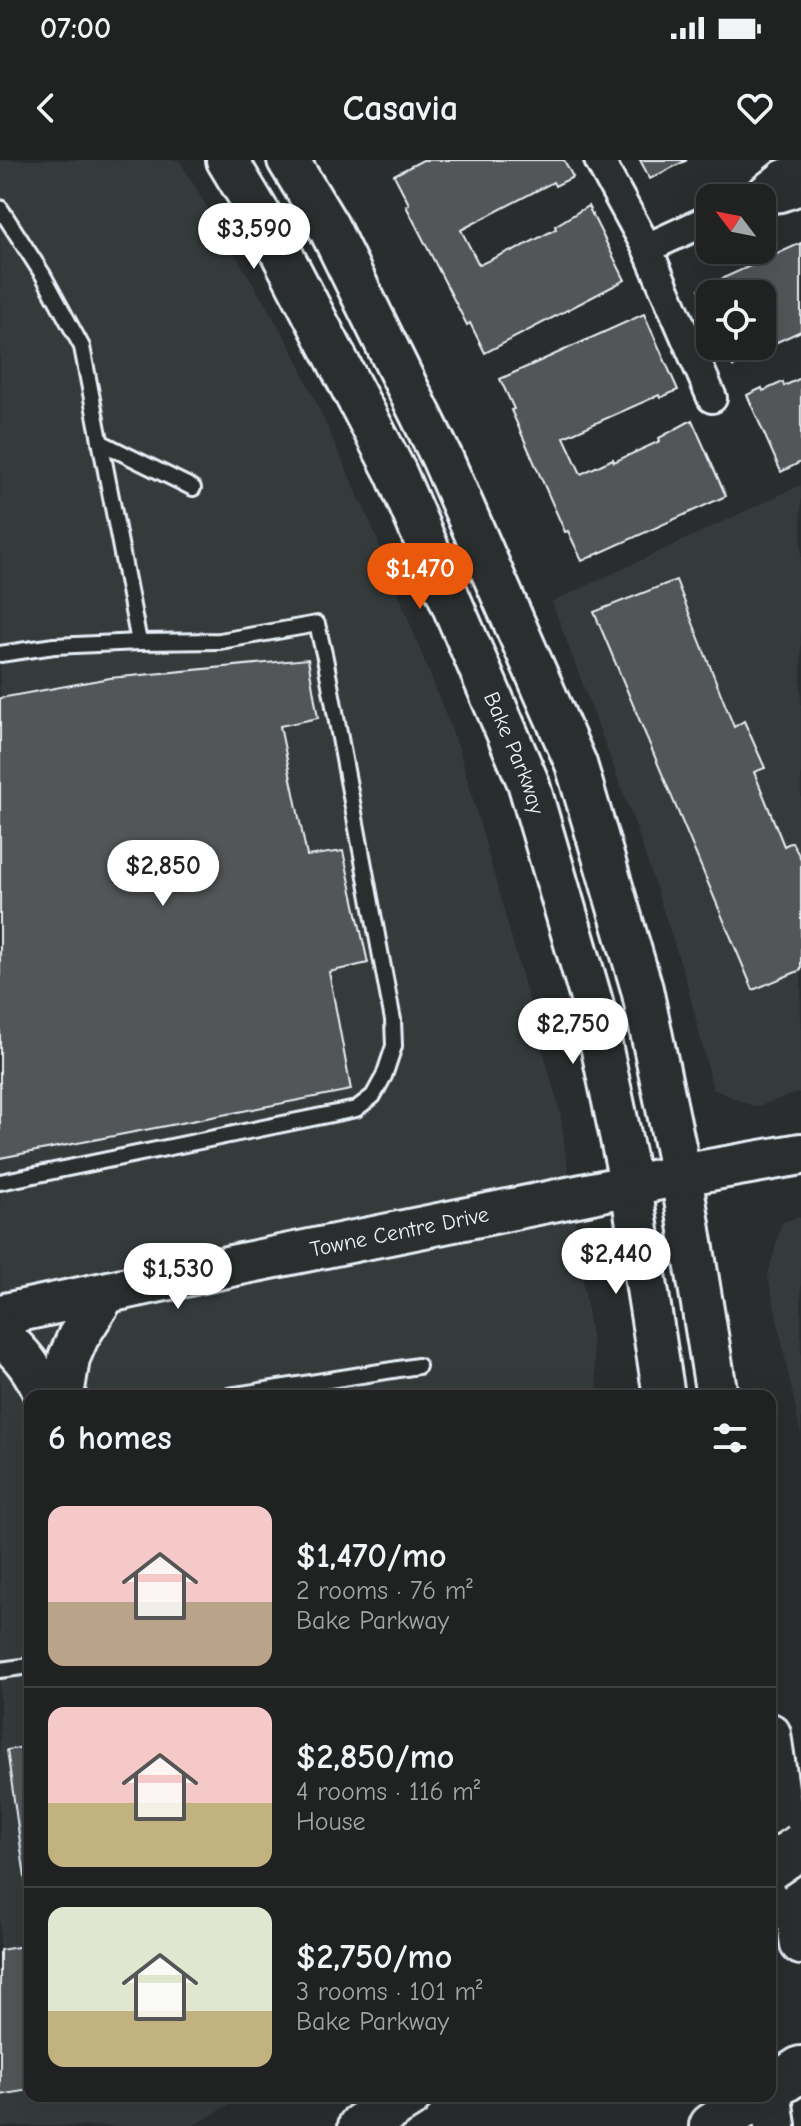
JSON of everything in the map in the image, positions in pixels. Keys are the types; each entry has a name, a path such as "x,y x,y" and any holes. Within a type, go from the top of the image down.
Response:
{"highway":[{"path":"776,1863 801,1846"},
{"path":"776,2085 801,2069"},
{"path":"361,2126 399,2102"},
{"path":"712,2126 750,2102"}],"main road":[{"name":"Bake Parkway","path":"227,160 271,233 396,473 528,782 592,1002 631,1186 663,1390"},
{"path":"288,160 328,226 442,458 576,764 642,989 681,1175 716,1390"},
{"path":"271,233 315,272 375,378 442,458"},
{"name":"Towne Centre Drive","path":"0,1315 681,1175 801,1154"},
{"path":"64,1390 69,1358 78,1337 105,1294"},
{"path":"0,1335 18,1350 33,1369 42,1390"},
{"path":"776,1775 801,1944"},
{"path":"772,2102 775,2126"}],"street":[{"path":"599,160 647,248 712,398"},
{"path":"771,184 801,167"},
{"path":"776,198 801,190"},
{"path":"647,248 696,225"}],"lane":[{"path":"0,208 43,275 82,347 139,642"},
{"path":"100,442 193,488"},
{"path":"0,654 54,646 220,641 317,624 393,1020 394,1046 373,1096 356,1109 0,1182"},
{"path":"267,1390 418,1366"},
{"path":"0,1670 24,1667"}],"shaded area":[{"path":"0,160 179,160 292,349 371,524 459,749 560,1112 598,1390 24,1390 24,2102 235,2102 193,2126 0,2126"},
{"path":"801,485 801,1092 755,1107 713,1089 686,980 636,827 552,602"},
{"path":"801,1217 801,1435 768,1275 782,1222"}],"building":[{"path":"423,160 564,160 573,177 555,186 553,182 461,230 479,265 556,229 555,226 588,206 625,280 485,353 470,323 467,325 406,206 409,204 394,175"},
{"path":"640,160 687,160 650,179"},
{"path":"801,243 801,331 776,342 776,280 719,280 754,264 776,264 776,254"},
{"path":"644,314 678,390 660,398 659,395 564,437 581,474 660,441 659,438 692,420 726,496 582,561 568,531 565,532 500,379"},
{"path":"730,360 748,360 733,367"},
{"path":"801,378 801,462 781,472 747,395 783,382 784,386"},
{"path":"676,580 734,727 744,721 765,768 754,772 784,846 792,842 801,859 801,970 753,990 594,612"},
{"path":"308,659 318,718 280,726 307,856 343,851 368,963 329,972 351,1090 0,1158 0,698 110,678"},
{"path":"24,1747 24,1871 7,1750"},
{"path":"24,1946 24,2091 0,2095 0,1950"}]}
